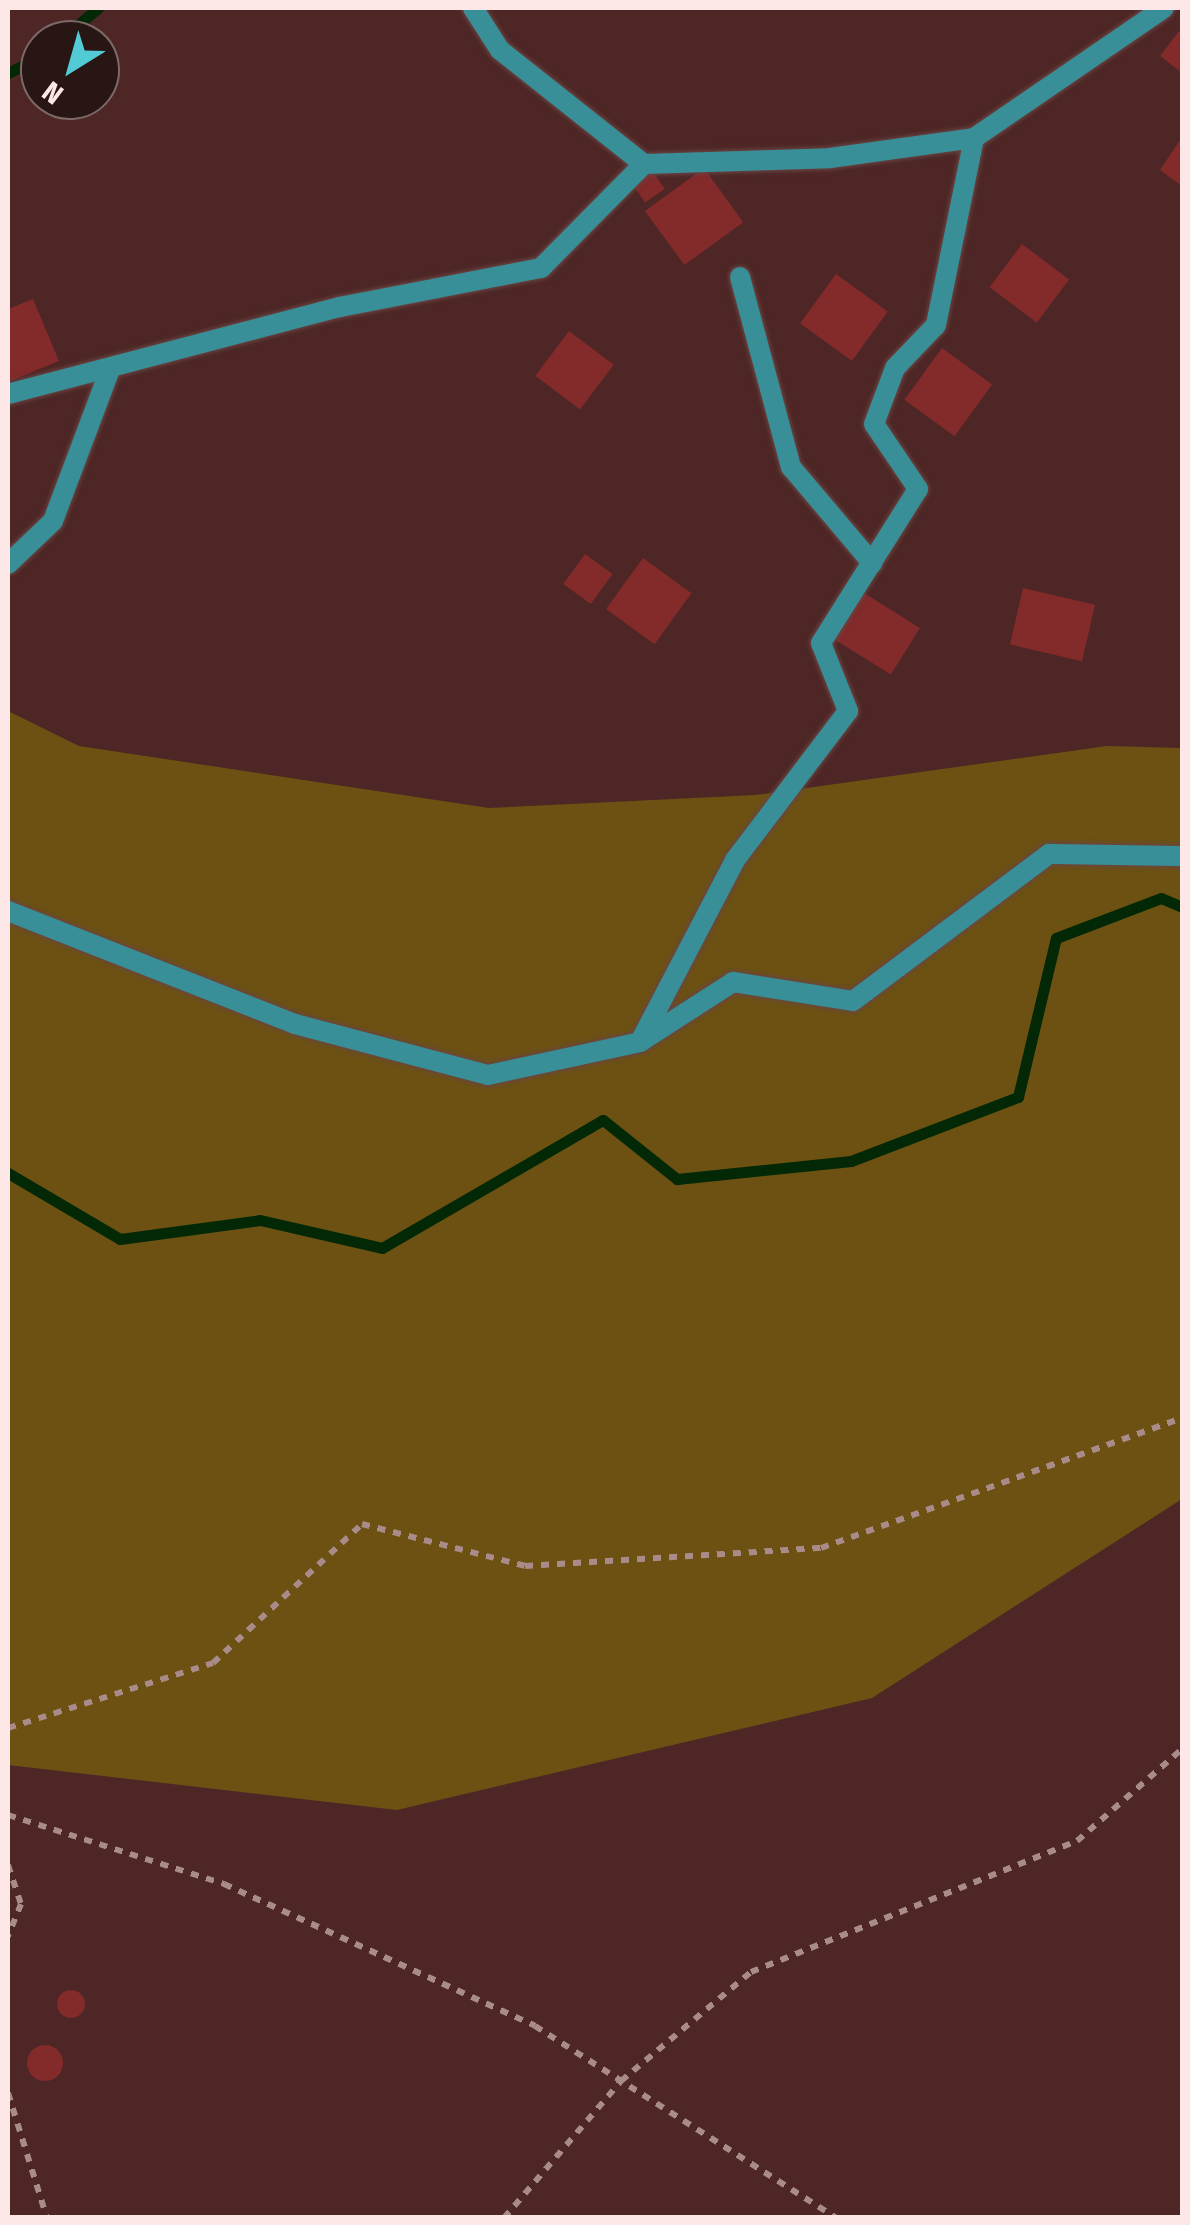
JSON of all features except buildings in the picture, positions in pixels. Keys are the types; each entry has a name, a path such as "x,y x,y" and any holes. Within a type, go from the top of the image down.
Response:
{"street":[{"path":"473,8 500,50 644,164 830,158 974,138 1164,8"},
{"path":"640,1042 736,860 848,711 822,643 918,490 874,424 894,368 936,325 974,138"},
{"path":"8,394 109,372 340,308 541,268 644,164"},
{"path":"740,277 791,467 872,563"},
{"path":"8,564 53,521 109,372"},
{"path":"8,911 295,1024 488,1074 640,1042 733,982 853,1001 1049,854 1182,856"}],"path":[{"path":"8,1728 213,1663 362,1524 525,1566 822,1548 1182,1418"},
{"path":"504,2218 622,2081 752,1972 1076,1841 1182,1749"},
{"path":"8,1815 224,1884 535,2026 836,2218"},
{"path":"8,1865 21,1904 8,1936"},
{"path":"8,2092 46,2218"}],"shaded area":[{"path":"8,711 79,746 489,808 756,795 1107,746 1182,748 1182,1499 872,1698 397,1810 8,1765"}],"waterway":[{"path":"84,20 98,8"},
{"path":"8,73 20,67"},
{"path":"8,1173 120,1239 260,1220 382,1248 603,1120 677,1179 851,1161 1018,1097 1056,938 1161,898 1182,907"}]}
